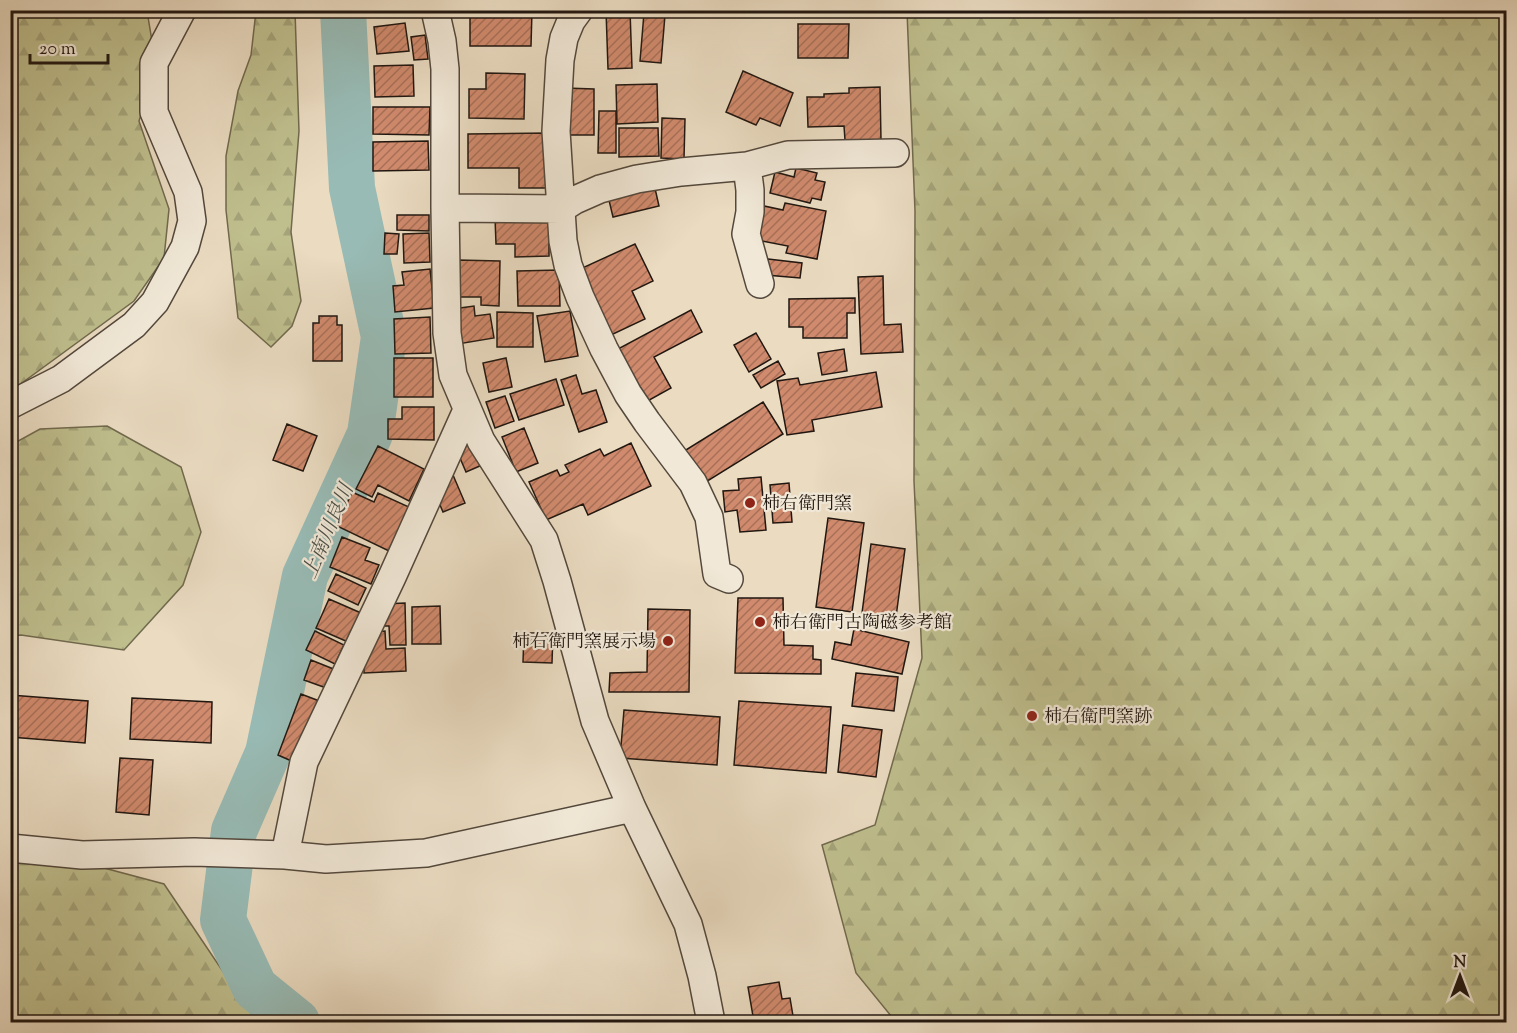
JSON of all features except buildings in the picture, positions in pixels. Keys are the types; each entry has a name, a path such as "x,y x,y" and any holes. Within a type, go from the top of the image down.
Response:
{"street":[{"path":"10,405 61,379 134,326 155,302 185,247 192,221 188,192 154,112 154,63 182,10"},
{"path":"435,10 445,69 447,333 453,375 481,441 544,540 595,721 632,808 687,924 702,976 711,1023"},
{"path":"584,17 571,21 564,38 560,60 556,131 563,241 568,265 604,349 628,394 693,483 709,517 717,574 729,579"},
{"path":"445,208 561,209 600,189 637,179 747,166 788,155 895,153"},
{"path":"747,166 750,212 746,234 760,284"},
{"path":"285,855 304,762 392,577 467,410"},
{"path":"10,848 82,855 194,852 285,855 326,859 426,853 632,808"}],"green space":[{"path":"10,11 147,11 156,65 139,121 169,209 164,258 134,301 15,388 10,388"},
{"path":"256,11 295,11 299,131 291,232 301,301 292,326 271,347 238,318 226,210 226,156 238,91 251,55"},
{"path":"907,11 1506,11 1506,1022 896,1022 856,973 822,845 875,825 922,658 914,481 915,211"},
{"path":"107,426 181,467 201,532 183,585 124,650 21,635 11,636 11,445 40,429"},
{"path":"10,843 164,884 257,1022 11,1022"}],"waterway":[{"name":"上南川良川","path":"297,1022 255,988 223,920 234,831 268,753 305,576 370,434 384,337 352,188 343,10"}],"place":[{"name":"柿右衛門窯","path":"750,503"},
{"name":"柿右衛門古陶磁参考館","path":"760,622"},
{"name":"柿右衛門窯展示場","path":"668,641"},
{"name":"柿右衛門窯跡","path":"1032,716"}]}
